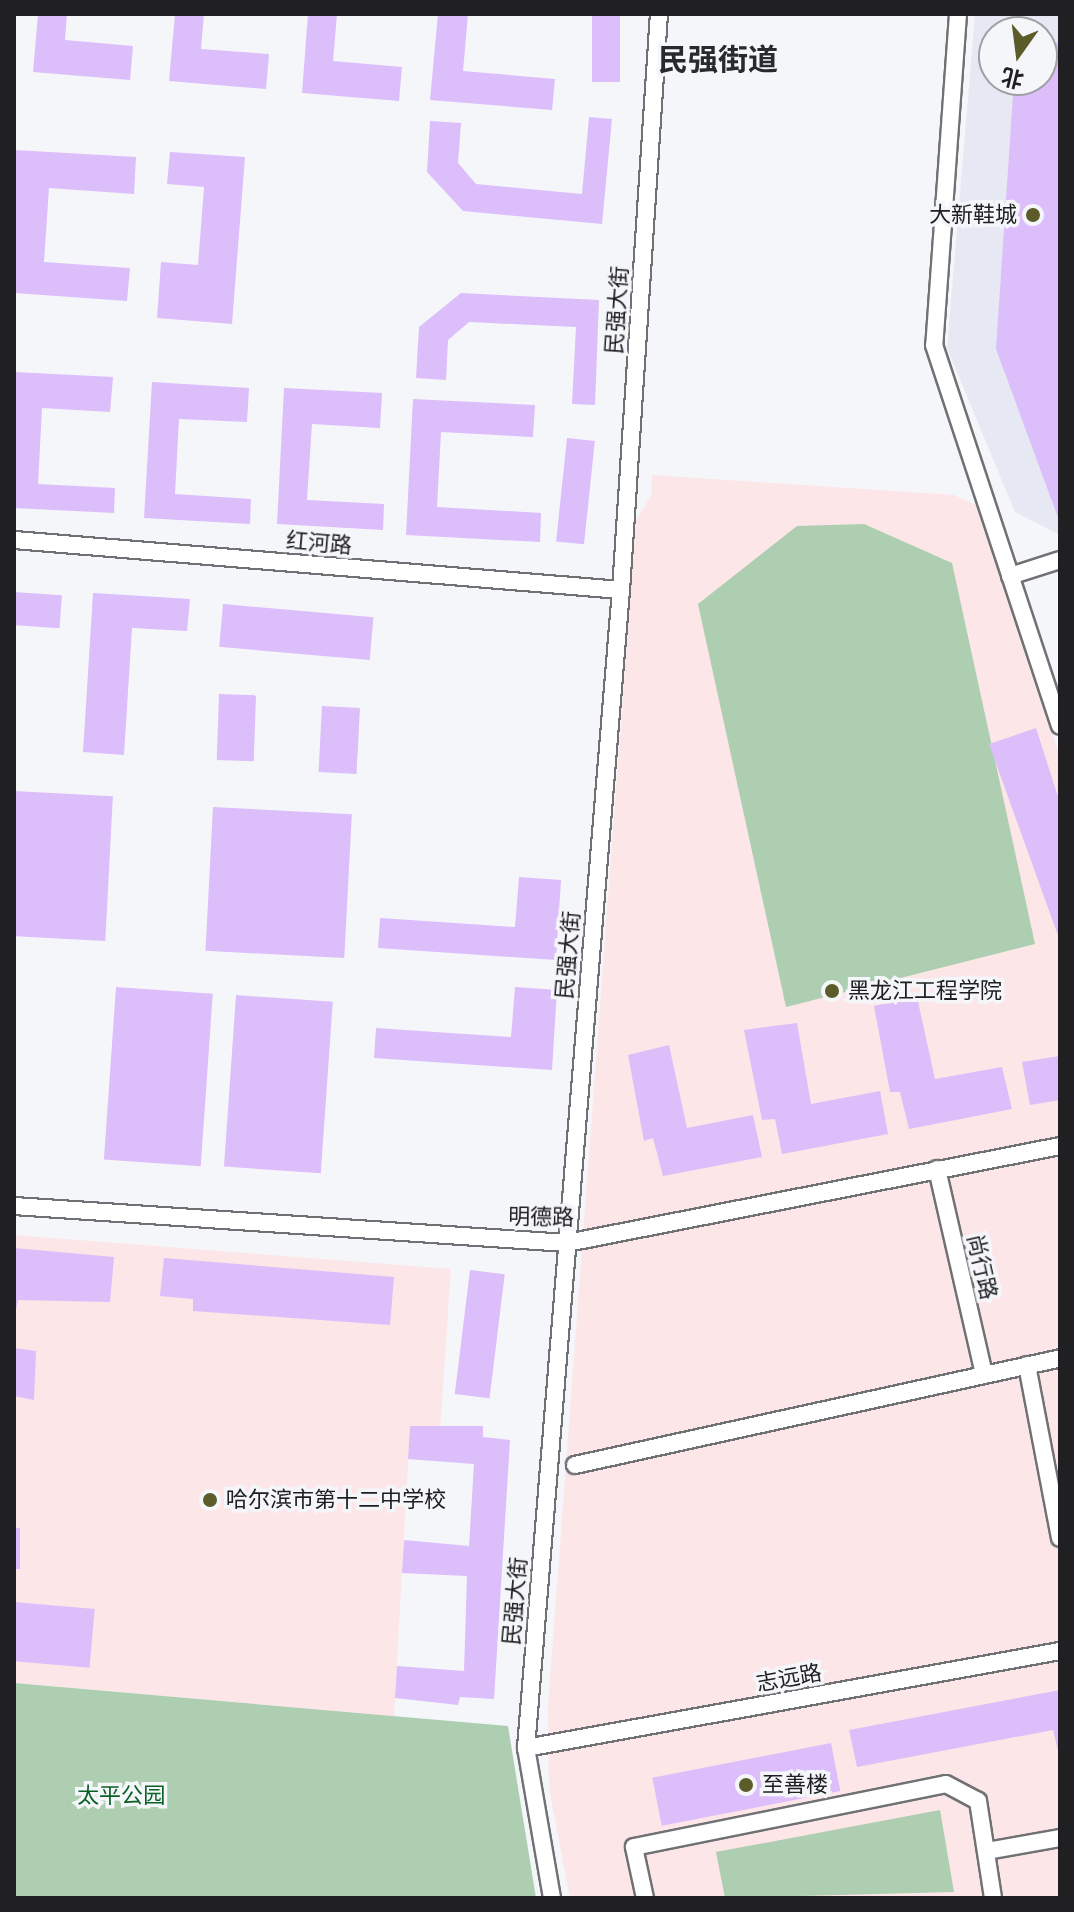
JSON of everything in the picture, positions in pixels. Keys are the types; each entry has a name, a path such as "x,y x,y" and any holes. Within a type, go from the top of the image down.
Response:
{"street":[{"name":"民强大街","path":"552,1898 526,1748 621,590 659,14"},
{"path":"958,14 934,345 1060,726"},
{"name":"红河路","path":"14,540 621,590"},
{"path":"1010,576 1060,560"},
{"name":"明德路","path":"14,1206 567,1243 1060,1146"},
{"name":"尚行路","path":"937,1169 984,1375"},
{"path":"575,1465 1060,1358"},
{"path":"1027,1365 1060,1538"},
{"name":"志远路","path":"526,1748 1060,1651"},
{"path":"645,1898 634,1847 946,1784 978,1801 993,1898"},
{"path":"987,1851 1060,1838"}],"shaded area":[{"path":"975,14 1060,14 1060,535 1015,512 947,348"},
{"name":"黑龙江工程学院","path":"652,475 954,495 987,510 1060,759 1060,1898 570,1898 549,1788 548,1707 636,520 651,496"},
{"name":"哈尔滨市第十二中学校","path":"14,1235 451,1269 440,1429 410,1427 394,1716 14,1683"}],"green space":[{"path":"864,524 952,563 1035,944 786,1007 698,604 797,526"},
{"name":"太平公园","path":"14,1683 508,1726 536,1898 14,1898"},
{"path":"940,1810 954,1892 725,1898 716,1852"}],"building":[{"path":"38,14 67,14 65,40 133,46 130,80 33,72"},
{"path":"175,14 204,14 201,49 269,54 266,89 169,81"},
{"path":"308,14 337,14 333,61 402,67 399,101 302,93"},
{"path":"438,14 468,14 463,71 555,79 552,110 430,100"},
{"path":"592,14 620,14 620,82 592,82"},
{"name":"大新鞋城","path":"1060,43 1060,523 996,349 1013,96 1058,96"},
{"path":"589,117 612,119 602,224 463,211 427,172 430,121 461,123 458,163 476,184 582,194"},
{"path":"15,150 136,157 134,194 49,188 44,262 130,268 127,301 14,293"},
{"path":"170,152 245,157 232,324 157,318 161,262 198,265 204,187 167,184"},
{"path":"461,293 599,300 595,405 572,404 576,327 469,322 448,340 446,380 416,378 419,327"},
{"path":"15,372 113,377 110,412 42,408 38,484 115,488 114,513 14,508"},
{"path":"152,382 249,388 247,422 179,419 175,494 251,499 250,524 144,518"},
{"path":"284,388 382,393 380,428 312,424 307,500 384,504 383,530 277,524"},
{"path":"413,399 535,405 533,437 441,432 437,507 541,513 540,542 406,535"},
{"path":"567,438 595,441 584,544 556,541"},
{"path":"14,592 62,595 60,628 14,625"},
{"path":"93,593 190,599 187,631 132,628 124,755 83,752"},
{"path":"223,604 373,617 370,660 219,647"},
{"path":"219,694 256,695 254,761 217,760"},
{"path":"322,706 360,708 356,774 319,772"},
{"path":"1036,728 1060,803 1060,941 989,744"},
{"path":"14,791 113,796 105,941 14,936"},
{"path":"213,807 352,814 344,958 205,951"},
{"path":"519,877 561,880 556,960 378,948 380,918 515,927"},
{"path":"116,987 213,994 201,1166 104,1160"},
{"path":"515,987 557,990 552,1070 374,1058 376,1028 511,1037"},
{"path":"236,995 333,1002 321,1173 224,1167"},
{"path":"917,997 935,1079 1002,1067 1012,1109 909,1129 900,1092 890,1092 874,1006"},
{"path":"797,1023 811,1104 880,1091 888,1134 782,1154 775,1119 762,1120 744,1030"},
{"path":"669,1045 687,1128 753,1115 762,1157 663,1176 653,1138 644,1141 628,1055"},
{"path":"1060,1056 1060,1100 1030,1105 1022,1062"},
{"path":"14,1248 114,1257 110,1302 18,1300 14,1319"},
{"path":"164,1258 394,1277 390,1325 193,1311 193,1299 160,1296"},
{"path":"470,1270 505,1274 490,1398 455,1394"},
{"path":"14,1348 36,1351 34,1400 14,1396"},
{"path":"410,1426 483,1426 483,1437 510,1440 494,1699 460,1697 458,1705 395,1698 397,1666 464,1671 467,1576 402,1573 404,1540 469,1546 474,1464 408,1459"},
{"path":"14,1528 20,1528 20,1569 14,1569"},
{"path":"14,1602 95,1609 90,1668 14,1661"},
{"path":"1060,1690 1060,1759 1053,1730 857,1767 849,1730"},
{"name":"至善楼","path":"831,1743 840,1791 662,1826 652,1778"}],"place":[{"name":"大新鞋城","path":"1033,215"},
{"name":"黑龙江工程学院","path":"832,991"},
{"name":"哈尔滨市第十二中学校","path":"210,1500"},
{"name":"至善楼","path":"746,1785"}],"district":[{"name":"民强街道","path":"718,60"}]}
